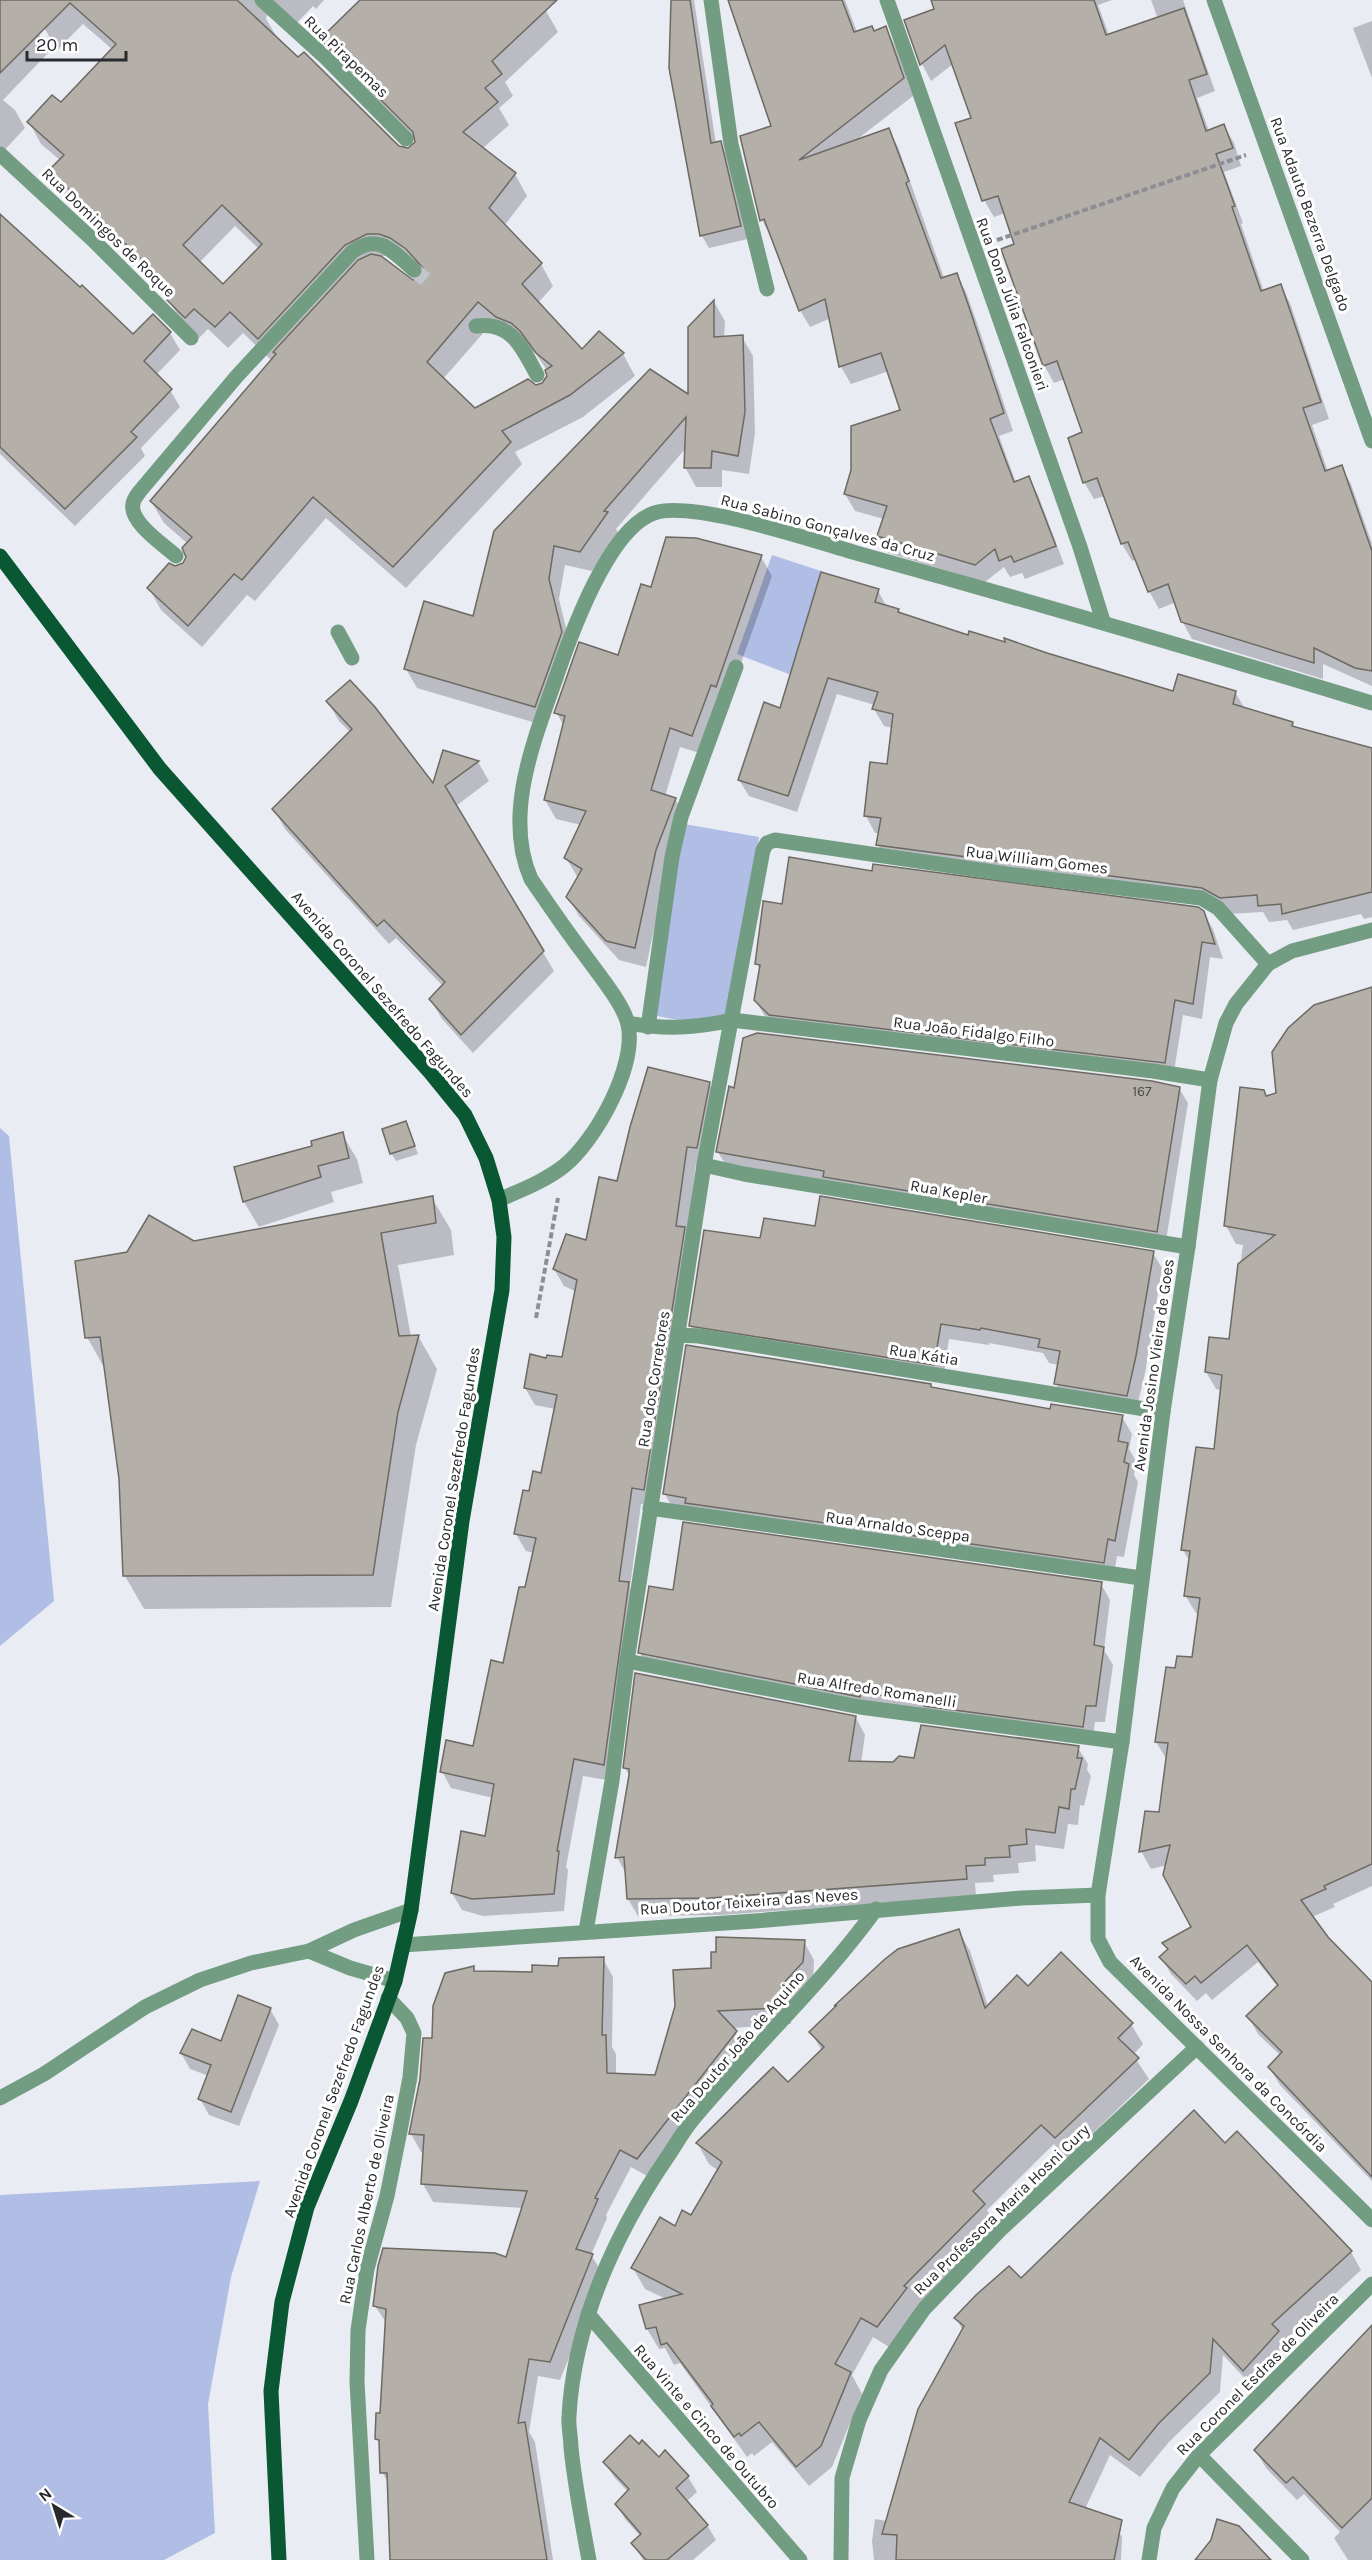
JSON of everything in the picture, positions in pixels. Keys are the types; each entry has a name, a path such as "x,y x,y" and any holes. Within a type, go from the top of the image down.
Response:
{"main road":[{"name":"Avenida Coronel Sezefredo Fagundes","path":"0,556 160,769 430,1072 465,1115 486,1158 499,1200 504,1236 502,1290 462,1521 411,1910 395,1981 351,2101 307,2207 282,2302 271,2391 279,2560"}],"street":[{"name":"Rua Pirapemas","path":"262,0 326,58 406,139"},
{"path":"711,0 731,144 767,289"},
{"name":"Rua Dona Júlia Falconieri","path":"887,0 1080,547 1103,621"},
{"name":"Rua Adauto Bezerra Delgado","path":"1214,0 1372,441"},
{"name":"Rua Domingos de Roque","path":"0,154 93,240 192,338"},
{"path":"176,556 139,523 133,514 133,503 140,491 237,376 352,252 362,245 374,243 386,246 414,270"},
{"path":"476,326 489,324 501,327 515,339 537,375"},
{"name":"Rua Sabino Gonçalves da Cruz","path":"628,1023 611,992 531,879 524,862 519,837 520,813 531,760 571,634 597,579 620,541 635,524 652,513 666,510 705,513 764,526 1103,621 1372,703"},
{"path":"338,632 352,658"},
{"path":"648,1027 672,857 681,817 736,668"},
{"name":"Rua William Gomes","path":"775,840 1007,874 1201,898 1218,908 1268,964"},
{"name":"Rua dos Corretores","path":"586,1931 612,1781 627,1661 704,1165 763,850 767,843 775,840"},
{"name":"Avenida Josino Vieira de Goes","path":"1098,1895 1122,1742 1163,1412 1210,1080 1226,1023 1236,1004 1268,964 1292,951 1372,930"},
{"path":"499,1200 539,1181 564,1165 591,1135 604,1117 623,1069 628,1042 628,1023 648,1027 700,1028 732,1020"},
{"name":"Rua João Fidalgo Filho","path":"732,1020 1141,1069 1210,1080"},
{"name":"Rua Kepler","path":"704,1165 744,1174 1188,1247"},
{"name":"Rua Kátia","path":"678,1335 699,1336 1163,1412"},
{"name":"Rua Arnaldo Sceppa","path":"650,1508 1142,1578"},
{"name":"Rua Alfredo Romanelli","path":"627,1661 860,1707 1122,1742"},
{"name":"Rua Doutor Teixeira das Neves","path":"403,1945 755,1921 876,1909 1098,1895"},
{"name":"Avenida Nossa Senhora da Concórdia","path":"1098,1895 1098,1939 1110,1962 1372,2220"},
{"name":"Rua Doutor João de Aquino","path":"589,2560 574,2478 569,2417 577,2363 588,2314 609,2256 654,2176 692,2120 847,1950 876,1909"},
{"path":"0,2098 44,2074 145,2007 200,1980 251,1963 309,1951 354,1930 411,1910"},
{"path":"309,1951 350,1968 395,1981"},
{"name":"Rua Carlos Alberto de Oliveira","path":"367,2560 357,2382 358,2330 367,2269 387,2196 410,2078 414,2033 407,2018 388,1998"},
{"name":"Rua Professora Maria Hosni Cury","path":"841,2560 842,2478 859,2420 881,2370 924,2309 999,2231 1197,2047"},
{"name":"Rua Coronel Esdras de Oliveira","path":"1149,2560 1154,2528 1173,2488 1199,2455 1372,2284"},
{"name":"Rua Vinte e Cinco de Outubro","path":"588,2314 800,2560"},
{"path":"1199,2455 1302,2560"}],"path":[{"path":"974,248 1268,148"},
{"path":"536,1318 564,1165"}],"shaded area":[{"path":"772,555 824,572 794,676 737,654"},
{"path":"684,824 759,837 744,948 727,1013 721,1021 678,1020 652,1015"},
{"path":"0,1128 9,1136 54,1601 0,1646"},
{"path":"260,2181 231,2277 208,2404 215,2533 164,2560 0,2560 0,2195"}],"building":[{"path":"0,0 237,0 298,57 304,52 399,146 408,148 415,142 413,132 320,39 360,0 557,0 492,61 502,74 485,88 498,102 463,132 516,173 489,208 542,263 522,284 582,349 599,331 624,353 570,395 502,431 511,442 393,567 313,497 242,580 234,574 188,626 147,588 169,563 175,566 183,563 186,557 182,548 192,537 150,501 276,354 273,352 358,260 371,254 381,256 413,280 421,277 423,268 406,249 390,238 379,234 367,234 345,245 258,339 230,312 215,327 194,309 185,318 167,300 175,292 49,170 64,155 27,122 52,95 61,102 116,44 70,3 0,73","holes":["222,205 262,244 223,284 183,245","478,302 496,317 511,323 536,353 552,366 545,370 547,376 542,383 536,385 528,379 475,408 427,362"]},
{"path":"671,0 690,0 711,143 721,141 741,226 700,236 669,68"},
{"path":"728,0 842,0 854,32 872,26 874,31 886,26 904,78 799,160 889,128 909,181 906,183 941,278 957,273 968,304 1004,413 990,419 1014,482 1029,476 1056,546 1014,562 1011,556 999,561 995,549 975,565 877,536 887,506 844,494 851,470 851,426 900,410 881,353 839,367 825,299 799,311 764,219 760,221 740,136 771,126"},
{"path":"931,0 1094,0 1106,35 1184,8 1207,74 1189,80 1206,131 1224,124 1233,148 1216,154 1235,206 1232,207 1261,291 1281,284 1321,402 1303,408 1325,471 1342,465 1372,551 1372,671 1355,668 1314,648 1314,663 1181,622 1168,584 1148,592 1128,542 1121,544 1097,478 1083,483 1068,438 1082,432 1057,361 1043,366 1001,249 1014,244 998,196 982,201 955,123 971,118 945,45 920,65 904,20 934,9"},
{"path":"0,214 80,287 82,285 133,334 153,314 171,332 144,361 172,389 131,432 137,437 65,509 0,447"},
{"path":"714,300 714,337 743,335 745,412 738,456 712,451 711,468 684,468 686,417 604,511 608,512 580,552 554,546 549,579 562,632 535,707 404,669 424,601 473,616 494,531 650,369 688,394 688,327"},
{"path":"666,537 696,538 762,555 716,687 711,685 692,736 670,728 651,790 676,798 656,850 635,948 606,941 566,897 582,869 564,858 586,811 544,800 565,716 554,713 579,642 618,655 641,584 651,587"},
{"path":"821,572 879,589 875,602 968,635 969,631 1005,642 1004,638 1173,691 1178,674 1236,691 1233,704 1293,722 1292,726 1372,748 1372,892 1282,914 1281,904 1258,906 1257,895 1220,898 1202,888 876,845 881,818 864,816 870,762 887,764 893,714 872,709 878,692 828,678 788,796 738,780 764,702 780,708"},
{"path":"350,680 375,707 433,783 443,750 479,761 445,786 544,951 461,1035 429,999 445,982 384,920 377,926 272,809 352,729 326,701"},
{"path":"789,857 872,871 873,864 1198,907 1204,911 1215,944 1202,942 1193,1004 1175,1000 1165,1063 769,1015 754,1000 760,965 755,964 763,901 782,904"},
{"path":"1372,987 1372,1864 1324,1886 1326,1889 1301,1900 1328,1937 1372,1982 1372,2177 1268,2067 1282,2052 1246,2016 1278,1985 1247,1945 1201,1983 1195,1976 1186,1984 1159,1957 1168,1949 1162,1943 1191,1927 1163,1875 1170,1845 1139,1852 1145,1811 1159,1812 1168,1743 1155,1742 1166,1667 1175,1668 1177,1656 1192,1657 1200,1598 1184,1596 1190,1551 1181,1550 1196,1447 1214,1449 1222,1375 1205,1372 1209,1337 1229,1339 1238,1264 1275,1235 1224,1226 1240,1087 1264,1090 1266,1096 1276,1093 1272,1052 1288,1028 1314,1005"},
{"path":"757,1033 1152,1081 1180,1087 1157,1232 823,1177 824,1171 716,1152 729,1086 734,1088 743,1038"},
{"path":"648,1067 710,1082 697,1148 687,1147 676,1226 685,1227 644,1490 632,1488 619,1581 629,1582 604,1765 574,1759 557,1851 559,1851 554,1894 472,1899 451,1893 461,1831 485,1836 494,1784 440,1772 446,1740 473,1746 491,1660 503,1663 519,1587 525,1587 536,1538 514,1534 523,1490 529,1491 533,1471 541,1473 557,1395 524,1388 530,1354 546,1358 547,1355 562,1357 577,1280 553,1269 566,1234 586,1240 599,1177 617,1181"},
{"path":"406,1121 415,1146 390,1154 382,1129"},
{"path":"343,1132 349,1158 318,1166 321,1177 243,1202 234,1167 312,1146 311,1141"},
{"path":"433,1196 436,1223 381,1233 399,1336 419,1335 398,1412 373,1575 123,1576 119,1479 100,1337 85,1338 75,1261 127,1252 149,1215 194,1241"},
{"path":"820,1196 1154,1251 1127,1396 1054,1384 1060,1351 1038,1347 1040,1339 981,1328 980,1330 941,1324 934,1365 689,1326 704,1230 760,1238 764,1218 815,1226"},
{"path":"686,1345 931,1384 931,1387 1050,1409 1051,1404 1123,1415 1118,1441 1128,1443 1124,1462 1129,1464 1115,1541 1108,1539 1104,1563 685,1503 686,1498 663,1494"},
{"path":"683,1522 1102,1582 1094,1645 1104,1647 1096,1706 1086,1706 1083,1727 924,1706 925,1702 860,1692 860,1697 638,1653 649,1586 673,1590"},
{"path":"635,1673 856,1716 849,1761 893,1762 899,1756 914,1758 921,1725 1079,1746 1077,1758 1082,1758 1075,1789 1071,1789 1069,1809 1059,1807 1055,1833 1026,1829 1027,1844 1009,1846 1010,1857 985,1858 985,1865 966,1866 967,1879 710,1898 627,1899 624,1857 615,1858 629,1775 629,1769 623,1768"},
{"path":"959,1929 985,2008 1017,1975 1028,1986 1061,1952 1133,2023 1118,2038 1139,2058 1055,2138 1041,2125 973,2191 985,2204 904,2286 907,2288 877,2327 861,2318 835,2364 851,2372 821,2446 796,2467 759,2422 741,2436 739,2433 734,2437 711,2406 713,2404 667,2343 661,2345 656,2327 646,2329 639,2305 682,2294 631,2268 660,2217 675,2226 682,2210 691,2215 722,2162 696,2143 773,2067 788,2082 824,2047 809,2032 885,1959 898,1949"},
{"path":"716,1937 805,1940 803,1962 781,1986 782,2006 780,2008 718,2011 737,2031 637,2159 620,2150 595,2198 598,2199 576,2249 593,2254 550,2362 529,2359 518,2423 525,2422 547,2560 390,2560 387,2473 380,2473 379,2440 375,2439 376,2413 380,2413 386,2309 373,2306 378,2266 383,2248 495,2253 506,2257 527,2191 421,2184 424,2135 409,2134 420,2079 423,2038 432,2038 433,2006 445,1973 474,1966 474,1971 532,1972 532,1965 558,1966 559,1958 604,1957 602,2035 606,2035 607,2073 655,2075 675,2006 673,1970 711,1968 711,1952 716,1952"},
{"path":"238,1995 271,2008 231,2112 198,2099 211,2065 180,2053 192,2029 221,2041"},
{"path":"1194,2110 1225,2143 1237,2131 1352,2251 1272,2324 1279,2331 1243,2371 1213,2339 1210,2373 1159,2423 1129,2460 1100,2438 1069,2502 1122,2520 1114,2560 896,2560 897,2535 882,2534 918,2409 964,2326 954,2318 1009,2266 1021,2278"},
{"path":"1372,2325 1372,2498 1342,2528 1293,2477 1286,2483 1254,2450"},
{"path":"630,2435 639,2444 642,2440 659,2457 665,2450 689,2476 676,2488 708,2525 667,2560 646,2560 631,2543 641,2534 615,2504 629,2489 603,2462"},
{"path":"1217,2519 1239,2526 1271,2560 1195,2560 1211,2540"}],"tunnel":[{"path":"414,270 426,280"}]}
